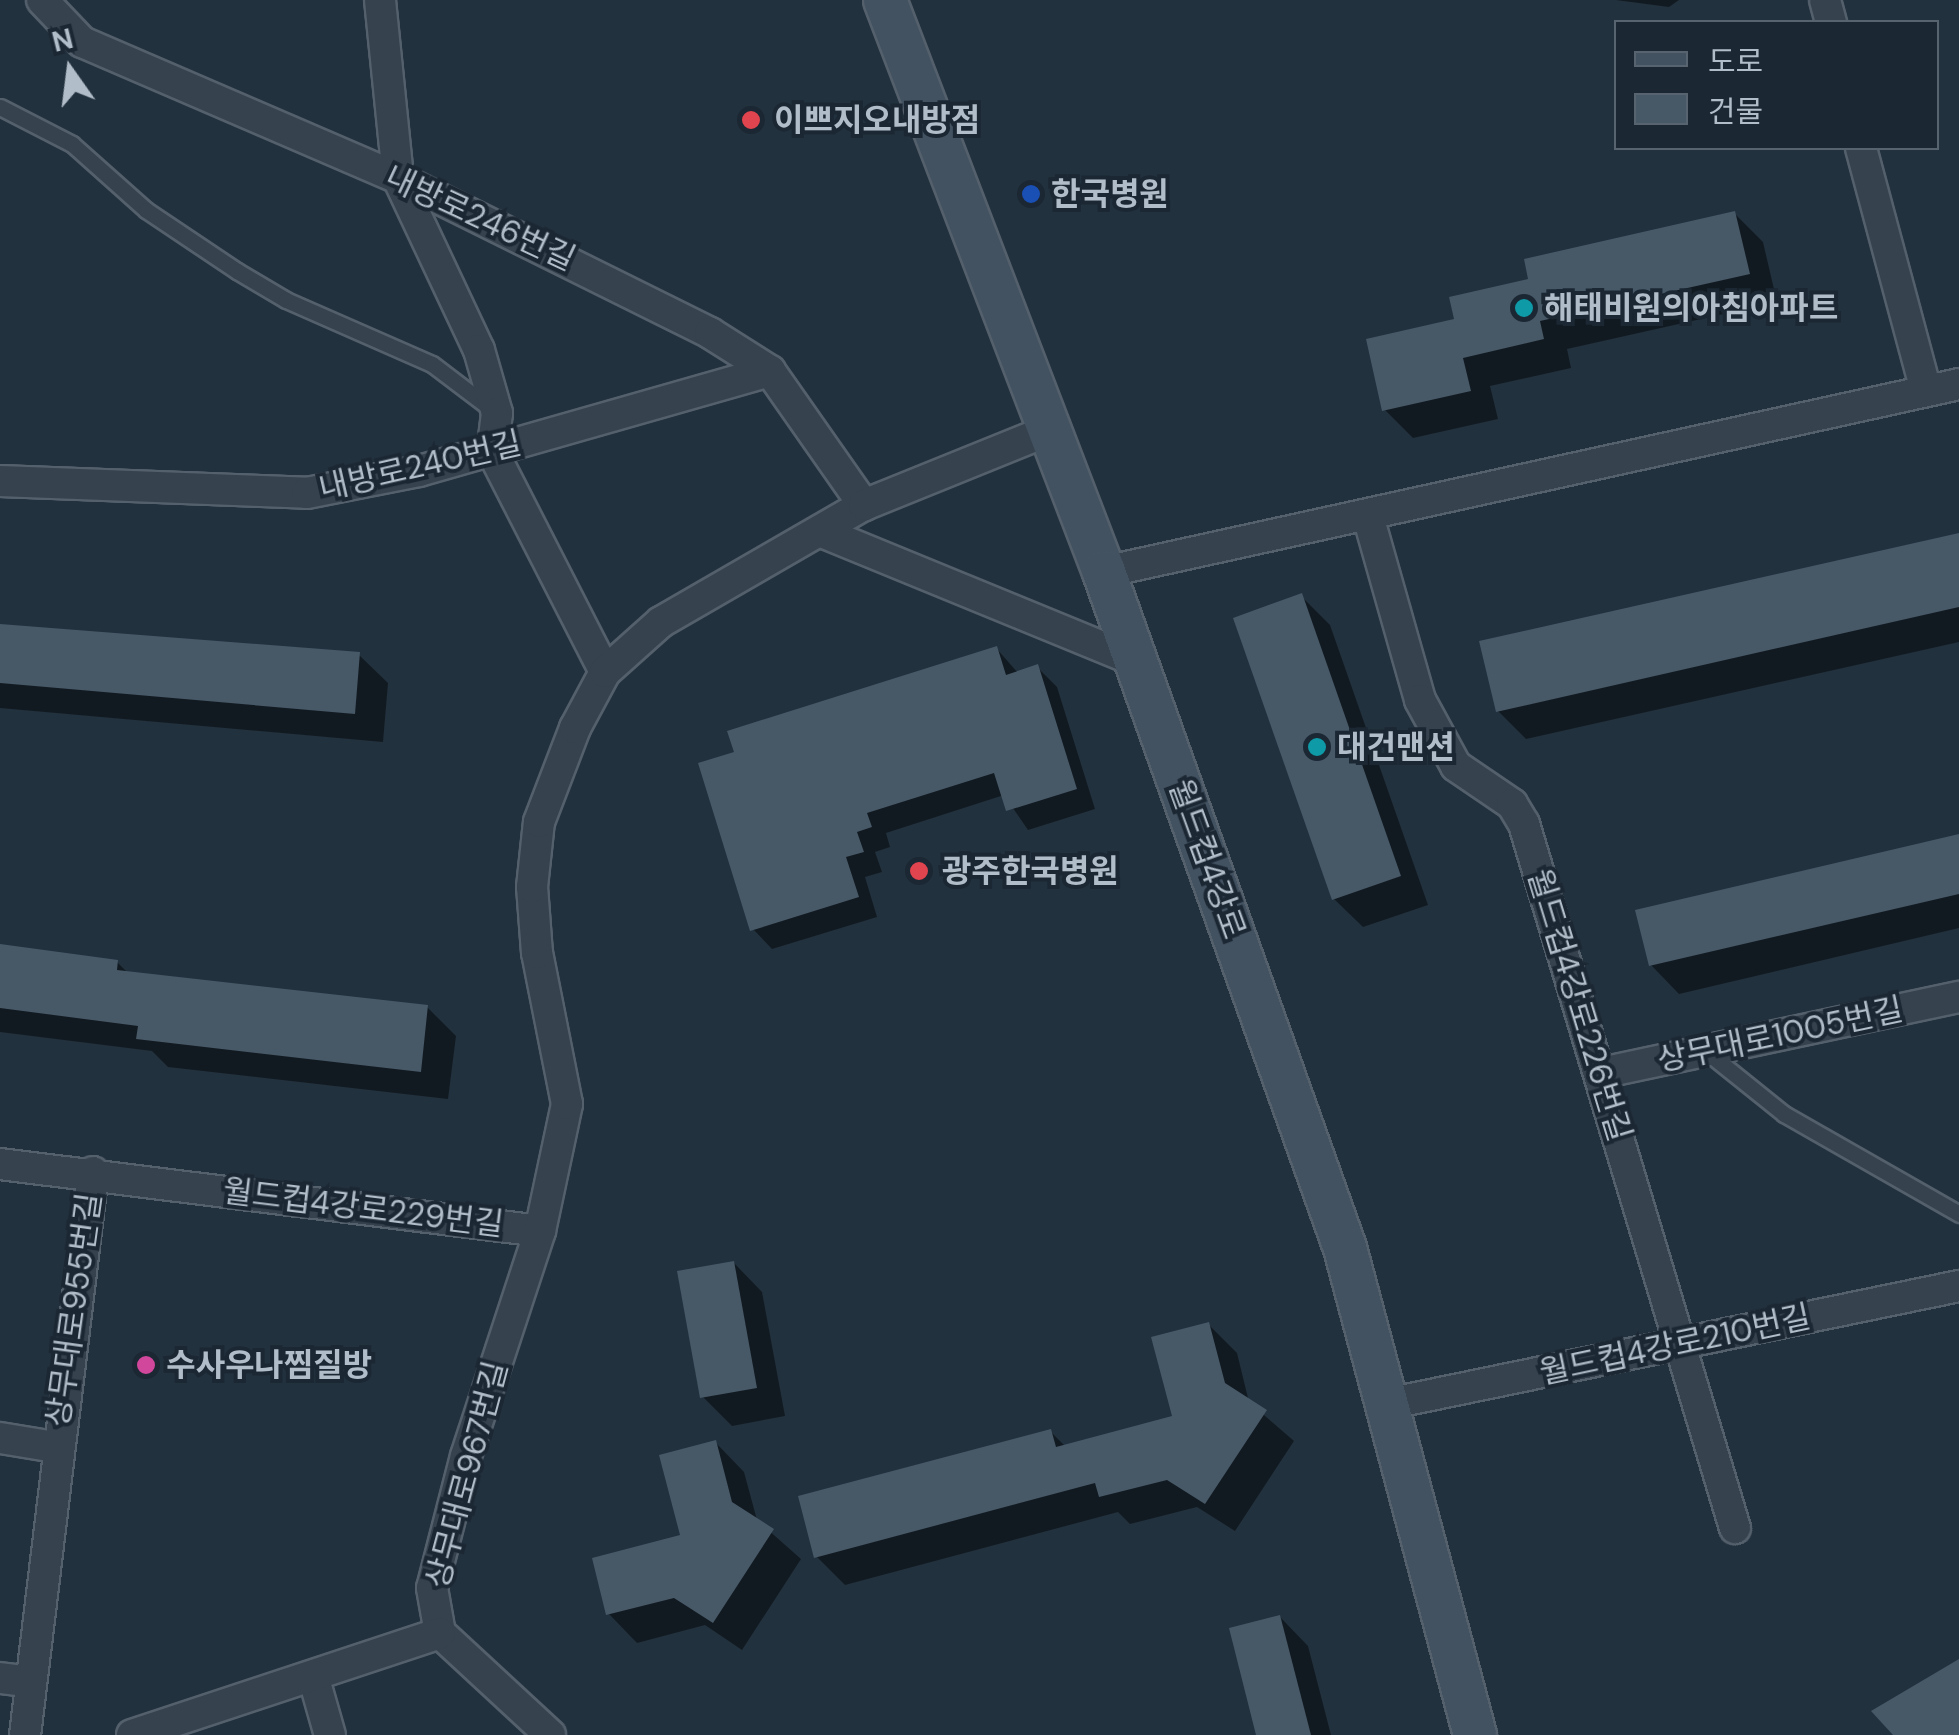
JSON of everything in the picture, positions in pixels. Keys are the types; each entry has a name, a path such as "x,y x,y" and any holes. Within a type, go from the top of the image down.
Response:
{"street":[{"name":"내방로246번길","path":"42,0 82,42 398,178 666,306 770,371 864,506"},
{"path":"380,0 398,178 479,350 497,414 492,452 605,672"},
{"name":"월드컵4강로","path":"885,0 1047,432 1104,572 1346,1248 1392,1403 1476,1735"},
{"path":"1862,150 1926,390"},
{"name":"내방로240번길","path":"0,480 275,495 368,484 770,371"},
{"path":"1104,572 1959,384"},
{"name":"월드컵4강로229번길","path":"0,1164 92,1172 540,1231 567,1104 537,952 532,886 538,822 574,728 605,672 661,622 864,506 1047,432"},
{"name":"월드컵4강로226번길","path":"1368,516 1420,700 1456,766 1512,804 1524,824 1735,1528"},
{"path":"822,532 1136,661"},
{"name":"상무대로1005번길","path":"1600,1073 1959,997"},
{"name":"상무대로955번길","path":"25,1735 56,1447 92,1172"},
{"name":"상무대로967번길","path":"540,1231 432,1588 440,1632 550,1735"},
{"name":"월드컵4강로210번길","path":"1392,1403 1959,1286"},
{"name":"상무대로955번길","path":"0,1438 56,1447"},
{"path":"132,1735 174,1729 440,1632"},
{"path":"0,1678 31,1682"},
{"path":"314,1679 330,1735"}],"lane":[{"path":"0,107 72,144 146,210 237,271 286,300 432,364 497,414"},
{"path":"1704,1050 1784,1114 1959,1214"}],"building":[{"name":"해태비원의아침아파트","path":"1735,211 1750,274 1540,321 1544,339 1463,358 1471,391 1382,411 1366,339 1454,319 1449,297 1528,279 1524,259"},
{"path":"1959,533 1959,607 1496,712 1479,641"},
{"name":"대건맨션","path":"1302,593 1401,876 1332,900 1233,618"},
{"path":"0,624 360,652 355,714 0,683"},
{"path":"997,646 1006,675 1038,664 1077,789 1006,811 994,773 867,813 872,827 857,832 864,852 846,857 859,897 750,931 698,763 734,752 727,731"},
{"path":"1959,834 1959,894 1649,966 1635,910"},
{"path":"0,944 118,960 117,970 428,1005 421,1072 136,1039 138,1026 0,1008"},
{"path":"734,1261 757,1388 700,1398 677,1271"},
{"path":"1209,1322 1225,1383 1267,1410 1205,1504 1167,1480 1099,1497 1095,1483 814,1558 798,1496 1051,1429 1056,1447 1172,1416 1151,1337"},
{"path":"716,1440 732,1502 774,1529 713,1623 674,1598 606,1615 592,1558 680,1535 659,1455"},
{"path":"1280,1615 1311,1735 1256,1735 1229,1628"},
{"path":"1959,1659 1959,1735 1893,1735 1871,1711"}],"place":[{"name":"이쁘지오내방점","path":"751,120"},
{"name":"한국병원","path":"1031,194"},
{"name":"해태비원의아침아파트","path":"1524,308"},
{"name":"대건맨션","path":"1317,747"},
{"name":"광주한국병원","path":"919,871"},
{"name":"수사우나찜질방","path":"146,1365"}]}
